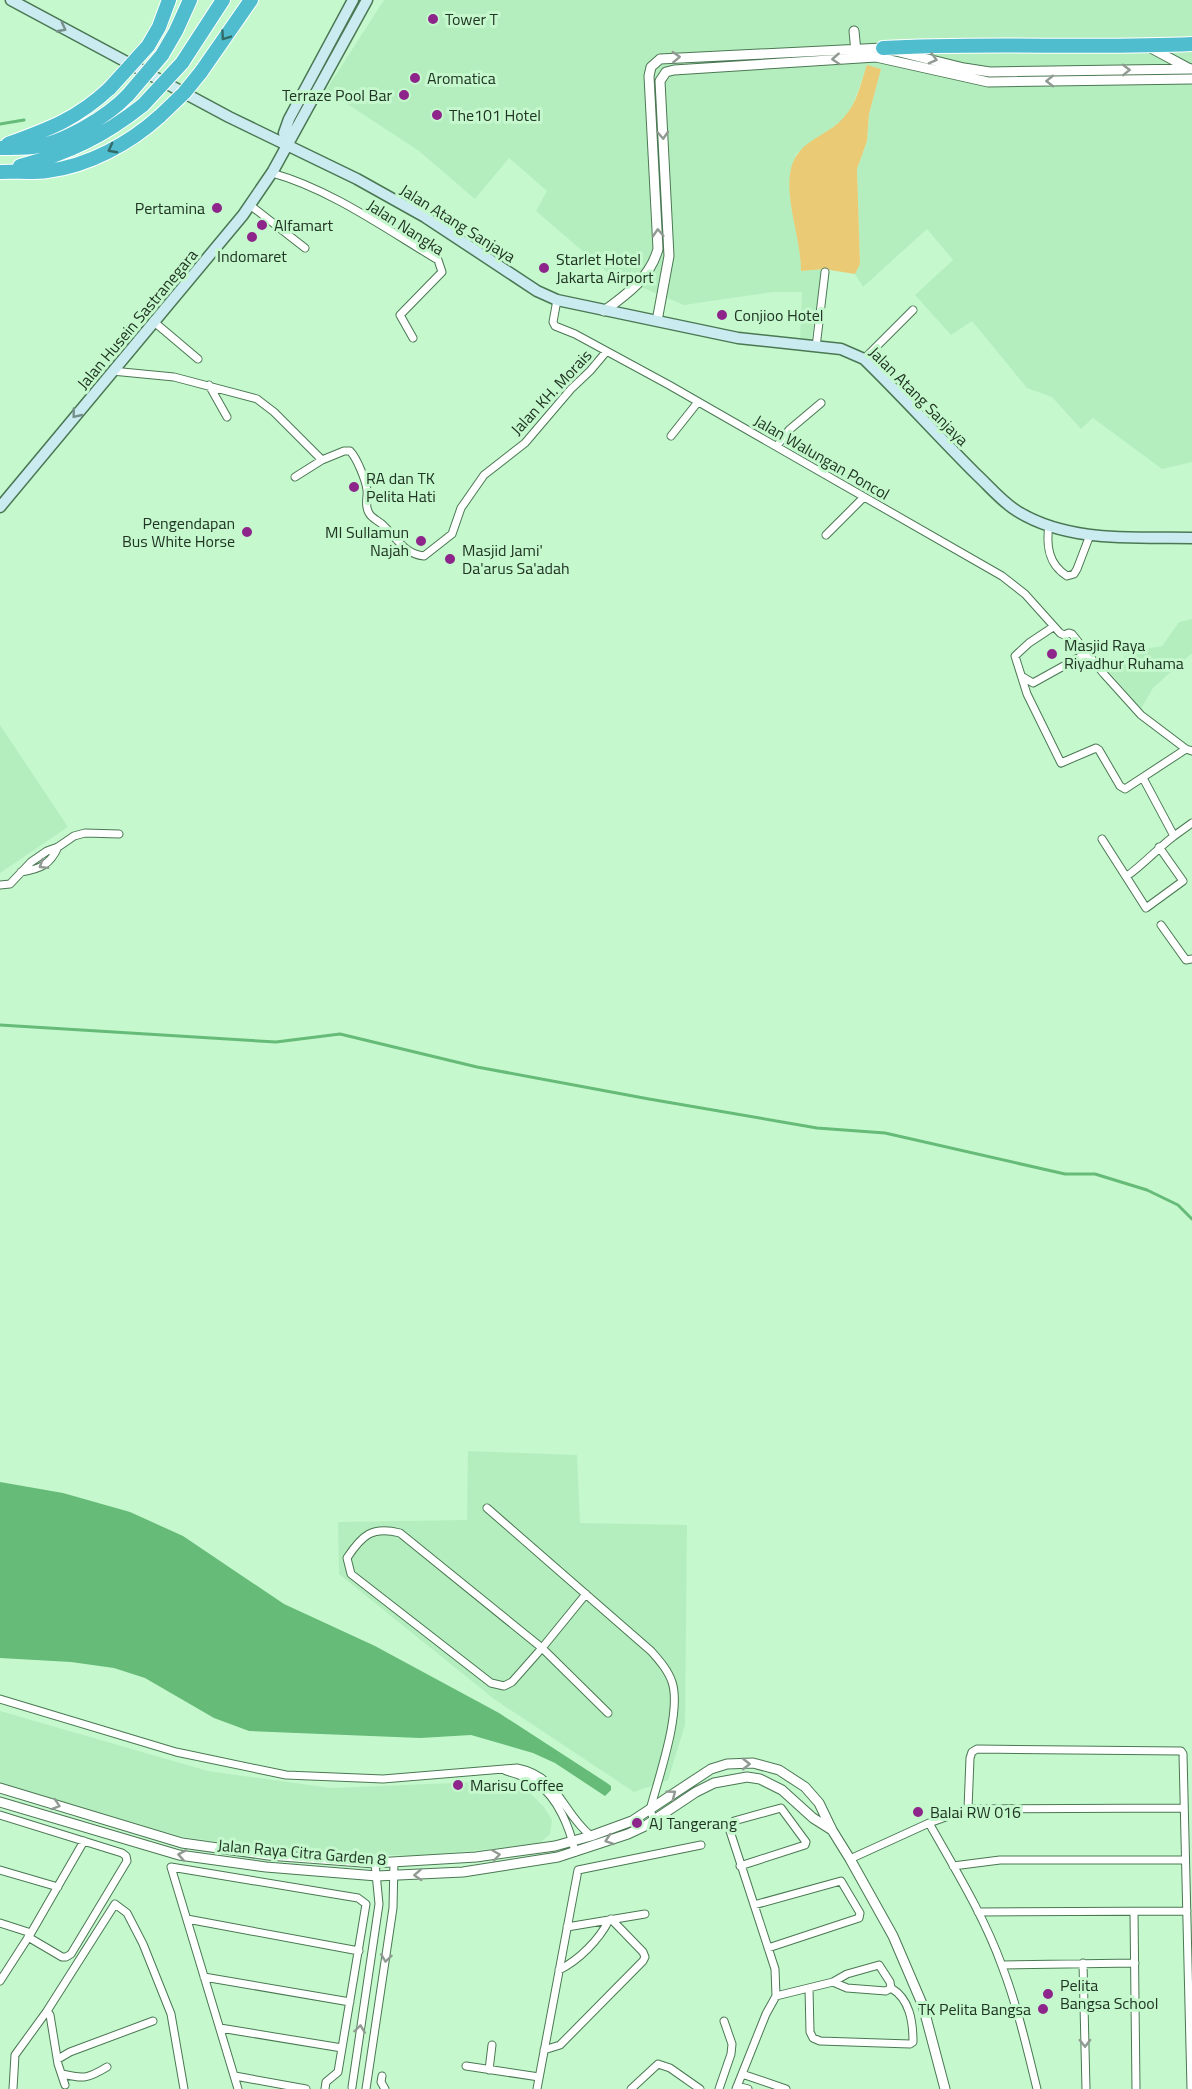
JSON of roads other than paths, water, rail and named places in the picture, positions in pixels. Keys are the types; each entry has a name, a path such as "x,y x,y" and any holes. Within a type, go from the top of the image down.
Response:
{"highway":[{"path":"0,147 53,128 93,104 148,46 159,27 169,0"},
{"path":"0,147 36,146 82,129 113,110 162,55 190,0"},
{"path":"0,171 46,159 77,147 111,129 143,105 182,63 223,0"},
{"path":"0,171 47,171 84,161 130,138 160,116 184,93 251,0"},
{"path":"883,48 1192,44"}],"main road":[{"path":"11,0 229,117 287,145"},
{"name":"Jalan Husein Sastranegara","path":"0,507 250,205 298,126 353,0"},
{"name":"Jalan Husein Sastranegara","path":"287,145 284,133 289,119 367,0"},
{"path":"274,168 290,155 309,154 300,140 298,126"},
{"path":"260,132 274,150 274,168"},
{"name":"Jalan Atang Sanjaya","path":"287,145 357,179 425,217 529,286 557,300 738,338 841,349 864,359 1015,511 1049,525 1090,535 1192,538"}],"street":[{"path":"854,31 856,53"},
{"path":"1147,46 1192,69"},
{"path":"657,321 663,301 669,256 660,81 663,74 674,70 856,53 883,48 990,72 1192,69"},
{"path":"604,311 639,284 651,266 658,249 649,76 653,64 660,59 856,53 988,82 1192,79"},
{"name":"Jalan Nangka","path":"274,168 353,209 438,260 442,272 400,315 413,338"},
{"path":"250,205 305,248"},
{"path":"816,346 825,272"},
{"name":"Jalan Walungan Poncol","path":"557,300 555,326 698,402 957,549 1014,584 1051,628 1072,634 1110,682 1141,715 1185,751"},
{"path":"864,359 913,310"},
{"path":"153,321 198,359"},
{"name":"Jalan KH. Morais","path":"322,460 344,451 353,453 368,491 365,499 369,514 384,526 395,540 416,555 427,555 452,534 461,507 484,475 525,443 571,388 606,352"},
{"path":"112,371 174,377 261,400 322,460 295,477"},
{"path":"209,385 226,417"},
{"path":"671,436 698,402"},
{"path":"780,443 789,430 821,403"},
{"path":"826,535 864,497"},
{"path":"1049,525 1047,543 1052,559 1057,569 1068,576 1074,574 1077,569 1090,535"},
{"path":"1051,628 1017,653 1019,674 1023,677 1033,682 1087,653"},
{"path":"1023,677 1029,700 1061,763 1096,748 1121,788 1129,788 1185,751"},
{"path":"1143,778 1174,836"},
{"path":"1127,876 1143,865 1159,847 1192,822"},
{"path":"0,885 10,884 21,872 37,870 52,859 58,847 74,836 85,833 119,834"},
{"path":"1102,839 1147,909 1182,883 1182,878 1159,847"},
{"path":"1161,925 1186,960 1192,959"},
{"path":"487,1508 663,1664 672,1683 674,1702 652,1815"},
{"path":"586,1594 542,1648 512,1682 504,1686 491,1683 351,1574 347,1558 357,1543 370,1533 385,1529 400,1533 542,1648 608,1713"},
{"path":"0,1699 176,1752 286,1775 383,1779 517,1768 531,1771 558,1793 579,1826 591,1836"},
{"path":"968,1809 970,1758 972,1752 977,1749 1177,1749 1183,1754 1191,2089"},
{"name":"Jalan Raya Citra Garden 8","path":"0,1802 178,1855 266,1867 394,1876 463,1872 558,1857 574,1852 628,1834 691,1780 711,1769 727,1764 753,1763 779,1770 805,1787 819,1803 832,1830"},
{"path":"503,1770 531,1780 549,1795 563,1817 573,1842 574,1852"},
{"name":"Jalan Raya Citra Garden 8","path":"0,1788 182,1843 268,1855 375,1863 476,1857 573,1842 652,1815 714,1784 747,1777 760,1779 783,1790 813,1818 832,1830"},
{"path":"740,1866 807,1844 781,1808 734,1821 729,1828 740,1866 775,1969 776,1996 766,2014 737,2087 748,2089"},
{"path":"850,1859 929,1823 968,1809 1184,1808"},
{"path":"0,1815 122,1853 126,1856 127,1861 71,1954 66,1957 62,1957 29,1935 0,1923"},
{"path":"929,1823 978,1912 1002,1965 1025,2039 1037,2089"},
{"path":"832,1830 893,1936 923,2006 945,2089"},
{"path":"1,1977 29,1935 84,1841"},
{"path":"537,2089 578,1870 701,1845"},
{"path":"953,1866 1000,1860 1185,1860"},
{"path":"375,1863 379,1904 350,2088 359,2085 366,2089 393,1908 394,1862"},
{"path":"238,2089 171,1868 361,1899 367,1906 338,2072 326,2082 325,2089"},
{"path":"0,1870 58,1887"},
{"path":"754,1905 841,1881 861,1916 768,1948"},
{"path":"14,2089 15,2055 47,2011 115,1904 127,1914 143,1944 171,2014 184,2089"},
{"path":"978,1912 1187,1911"},
{"path":"1134,1912 1136,2089"},
{"path":"567,1927 645,1914"},
{"path":"187,1919 359,1952"},
{"path":"559,1970 570,1964 603,1931 610,1920"},
{"path":"544,2050 560,2045 643,1961 645,1957 643,1952 610,1920"},
{"path":"1083,1963 1086,2089"},
{"path":"1002,1965 1135,1963"},
{"path":"776,1996 833,1982 847,1974 879,1965 890,1982 891,1988 902,1997 911,2014 913,2038 910,2044 820,2041 813,2038 810,2032 809,1988"},
{"path":"204,1977 350,2002"},
{"path":"833,1982 847,1988 886,1991 891,1988"},
{"path":"47,2011 50,2015 64,2085"},
{"path":"58,2059 79,2048 153,2021"},
{"path":"719,2089 731,2054 732,2044 724,2021"},
{"path":"220,2028 342,2049"},
{"path":"489,2070 492,2045"},
{"path":"631,2089 658,2064 670,2068 700,2089"},
{"path":"466,2066 539,2078"},
{"path":"62,2074 81,2079 89,2078 107,2067"},
{"path":"742,2074 786,2089"},
{"path":"235,2076 306,2089"},
{"path":"382,2076 381,2082 385,2089"}],"waterway":[{"path":"0,124 24,120"},
{"path":"0,1025 276,1042 340,1034 477,1067 649,1099 817,1128 885,1133 1065,1174 1095,1174 1147,1190 1178,1205 1192,1219"}],"place":[{"name":"Tower T","path":"433,19"},
{"name":"Aromatica","path":"415,78"},
{"name":"Terraze Pool Bar","path":"404,95"},
{"name":"The101 Hotel","path":"437,115"},
{"name":"Pertamina","path":"217,208"},
{"name":"Alfamart","path":"262,225"},
{"name":"Indomaret","path":"252,237"},
{"name":"Starlet Hotel Jakarta Airport","path":"544,268"},
{"name":"Conjioo Hotel","path":"722,315"},
{"name":"RA dan TK Pelita Hati","path":"354,487"},
{"name":"Pengendapan Bus White Horse","path":"247,532"},
{"name":"MI Sullamun Najah","path":"421,541"},
{"name":"Masjid Jami' Da'arus Sa'adah","path":"450,559"},
{"name":"Masjid Raya Riyadhur Ruhama","path":"1052,654"},
{"name":"Marisu Coffee","path":"458,1785"},
{"name":"Balai RW 016","path":"918,1812"},
{"name":"AJ Tangerang","path":"637,1823"},
{"name":"Pelita Bangsa School","path":"1048,1994"},
{"name":"TK Pelita Bangsa","path":"1043,2009"}]}
